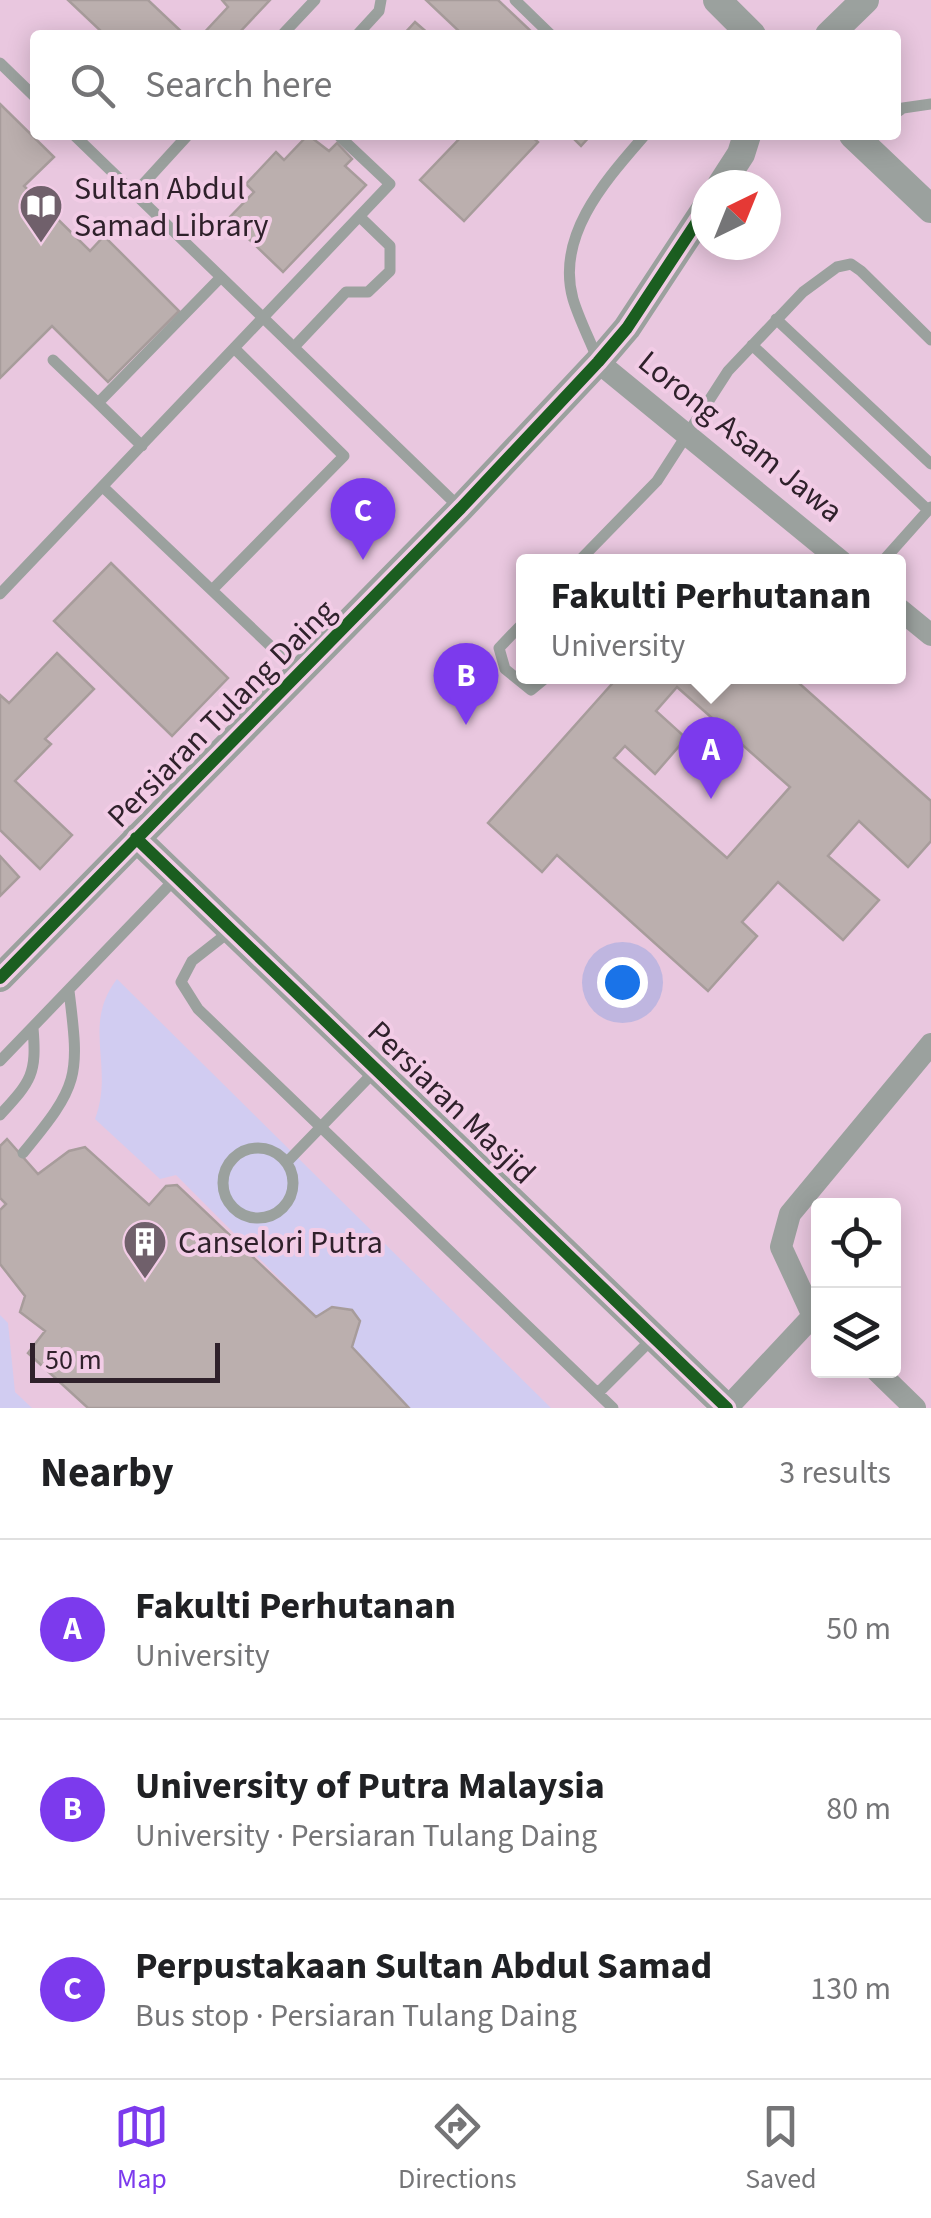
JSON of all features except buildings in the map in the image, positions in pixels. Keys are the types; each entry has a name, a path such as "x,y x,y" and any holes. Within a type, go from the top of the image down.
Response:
{"street":[{"path":"717,0 740,30"},
{"path":"834,30 866,0"},
{"path":"863,140 931,209"},
{"path":"730,170 744,145"},
{"name":"Persiaran Tulang Daing","path":"2,972 299,673 598,362 627,328 691,231"},
{"name":"Lorong Asam Jawa","path":"598,362 832,554"},
{"path":"906,615 931,635"},
{"name":"Persiaran Masjid","path":"136,838 728,1408"},
{"path":"811,1309 781,1247 790,1214 931,1044"},
{"path":"728,1408 811,1324"},
{"path":"884,1378 915,1408"}],"lane":[{"path":"287,30 315,0"},
{"path":"362,30 380,10 381,0"},
{"path":"516,0 546,30"},
{"path":"0,63 30,92"},
{"path":"901,112 931,104"},
{"path":"79,140 460,508"},
{"path":"135,193 183,140"},
{"path":"0,594 390,184 343,140"},
{"path":"598,362 572,296 572,246 606,181 641,140"},
{"path":"294,347 346,292 368,292 390,272 390,246 360,217"},
{"path":"586,554 657,481 728,371 803,292 844,263 861,271 931,340"},
{"path":"98,404 221,277"},
{"path":"776,319 931,464"},
{"path":"752,345 930,509 889,554"},
{"path":"212,590 344,456 236,349"},
{"path":"54,360 142,446"},
{"path":"103,487 299,673"},
{"path":"516,630 499,648 505,669 516,678"},
{"path":"0,1061 178,876"},
{"path":"232,930 192,961 182,982 198,1009 613,1408"},
{"path":"23,1153 74,1082 75,1041 69,991"},
{"path":"0,1115 31,1082 36,1058 32,1028"},
{"path":"287,1162 378,1068"},
{"path":"247,1149 269,1149 287,1162 294,1185 291,1197 275,1214 251,1218 230,1204 223,1184 229,1162 237,1154 247,1149"},
{"path":"598,1394 653,1338"}],"shaded area":[{"path":"0,0 931,0 931,1408 0,1408"},
{"path":"117,979 551,1408 408,1408 176,1175 160,1179 95,1119 102,1081 101,1013"},
{"path":"0,1315 8,1323 15,1392 32,1408 0,1408"}],"cycle path":[{"path":"0,978 461,508 598,362 627,328 691,231"},
{"path":"136,838 727,1408"}],"place":[{"name":"Sultan Abdul Samad Library","path":"41,244"},
{"name":"Perpustakaan Sultan Abdul Samad","path":"363,560"},
{"name":"University of Putra Malaysia","path":"466,725"},
{"name":"Fakulti Perhutanan","path":"711,799"},
{"name":"Canselori Putra","path":"145,1280"}]}
